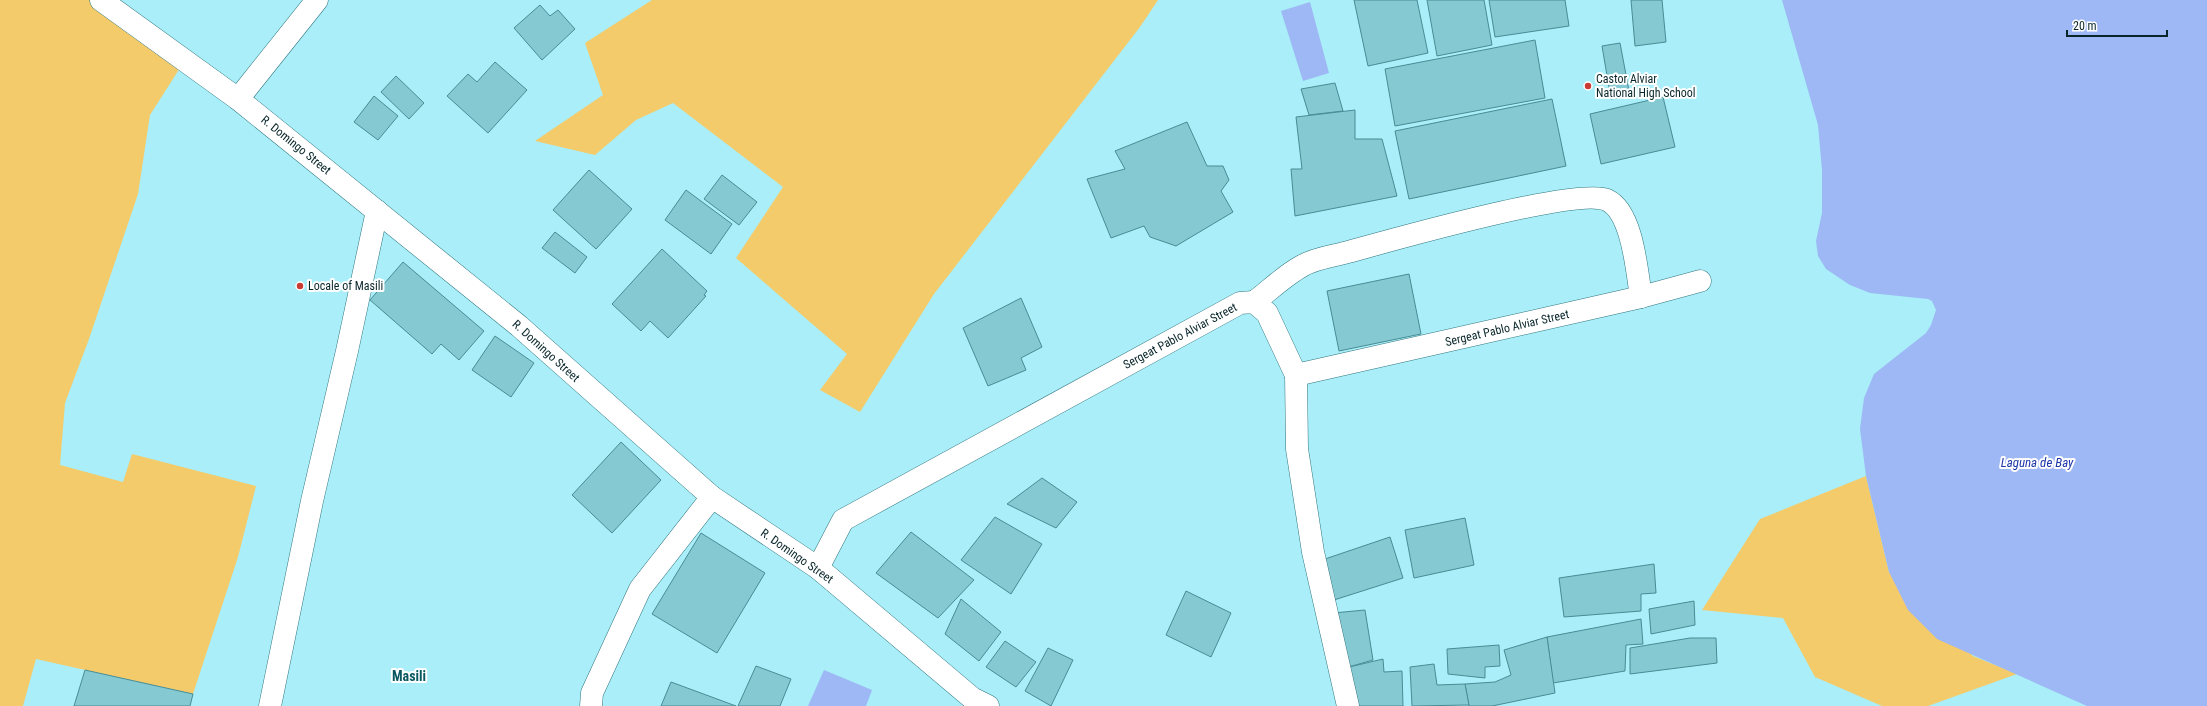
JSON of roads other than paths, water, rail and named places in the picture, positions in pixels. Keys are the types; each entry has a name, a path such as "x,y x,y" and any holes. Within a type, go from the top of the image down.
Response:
{"street":[{"name":"R. Domingo Street","path":"101,0 238,99 519,326 712,498 818,568 972,698 988,706"},
{"path":"238,99 317,0"},
{"path":"1254,302 1302,265 1426,231 1542,206 1595,198 1608,200 1619,210 1626,222 1641,297"},
{"path":"270,706 312,501 348,350 377,211"},
{"name":"Sergeat Pablo Alviar Street","path":"818,568 843,520 1240,303 1254,302 1267,313 1296,375 1641,297 1700,280"},
{"path":"1296,375 1298,457 1313,552 1348,706"},
{"path":"591,706 592,693 640,589 712,498"}],"water":[{"name":"Laguna de Bay","path":"1782,0 2207,0 2207,706 2087,706 1937,639 1908,610 1889,572 1866,476 1860,429 1864,398 1874,374 1926,333 1931,325 1936,310 1932,301 1928,299 1870,293 1850,285 1826,269 1818,256 1816,241 1822,213 1822,170 1818,125"},
{"path":"1310,2 1329,73 1303,81 1281,11"},
{"path":"824,670 872,690 866,706 808,706"}],"place":[{"name":"Castor Alviar National High School","path":"1588,86"},
{"name":"Locale of Masili","path":"300,286"}],"district":[{"name":"Masili","path":"409,676"}]}
